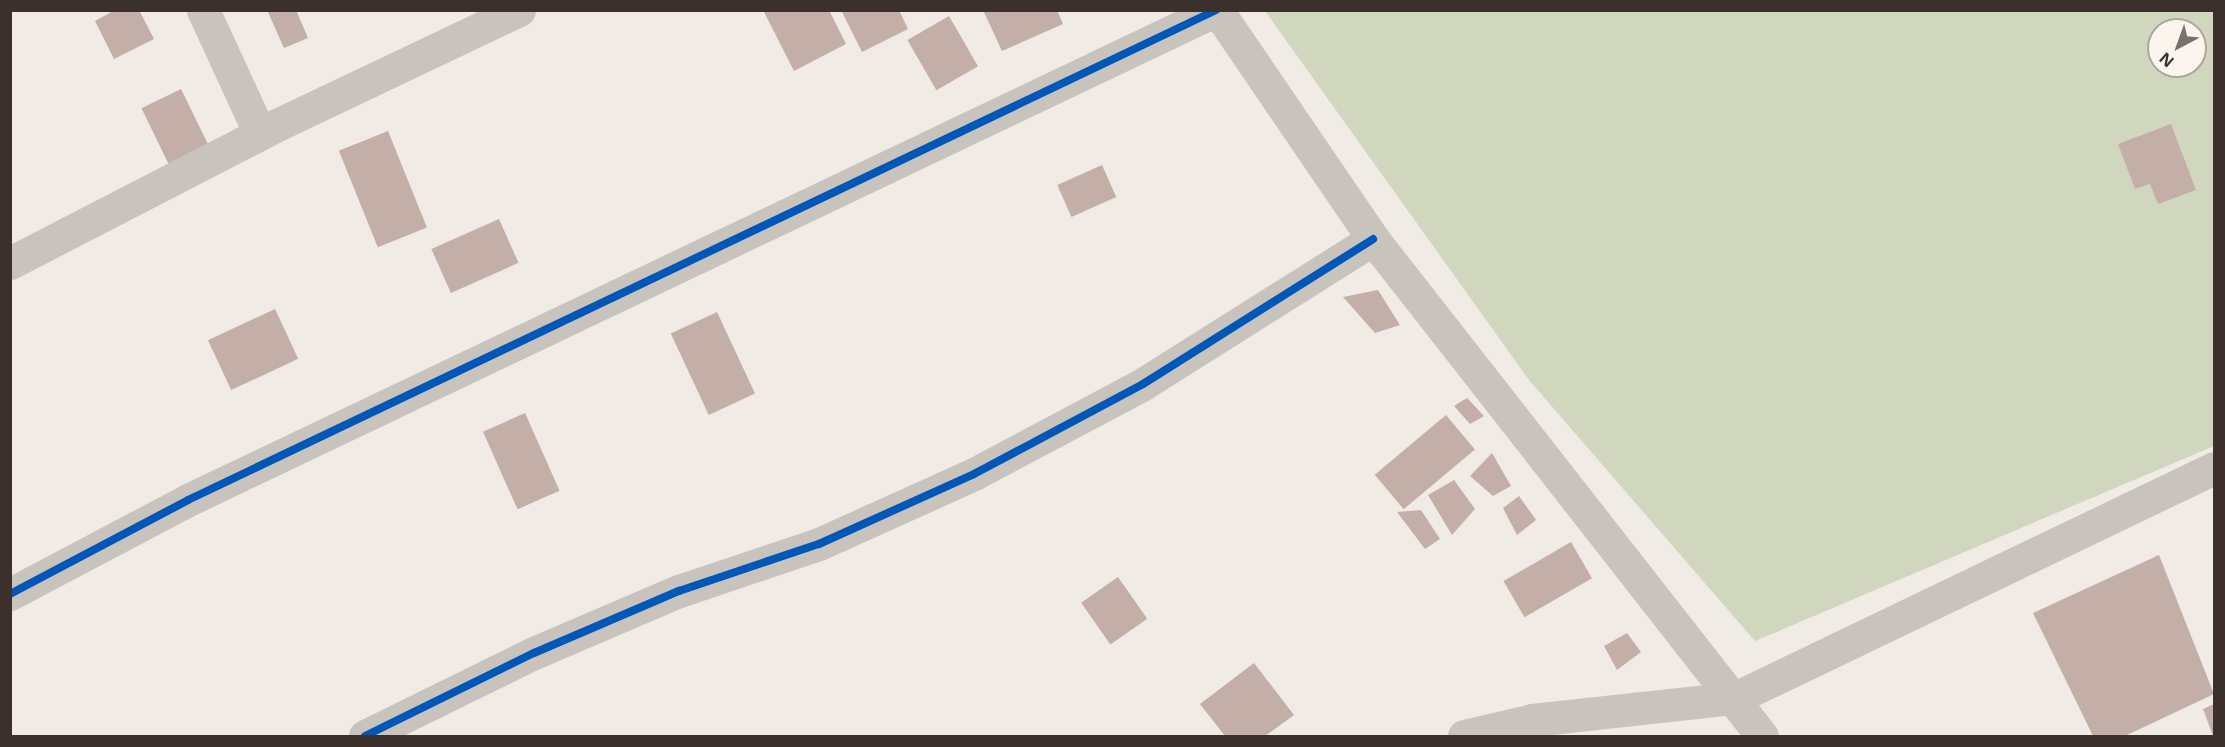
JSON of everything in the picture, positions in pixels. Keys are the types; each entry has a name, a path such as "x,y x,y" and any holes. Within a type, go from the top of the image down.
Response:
{"street":[{"path":"203,10 260,134"},
{"path":"10,263 260,134 519,10"},
{"path":"10,594 188,500 1216,10 1372,239 1735,698 1762,736"},
{"path":"365,736 544,649 679,591 819,544 974,474 1143,384 1372,239"},
{"path":"1464,736 1532,720 1735,698 2214,468"}],"green space":[{"path":"1265,11 2214,11 2214,446 1755,641 1529,380"}],"building":[{"path":"115,10 139,10 154,39 114,59 95,21"},
{"path":"267,10 296,10 308,38 284,48"},
{"path":"763,10 829,10 846,44 794,71"},
{"path":"841,10 899,10 908,29 862,52"},
{"path":"983,10 1057,10 1063,24 1002,51"},
{"path":"949,16 978,66 936,90 907,40"},
{"path":"181,89 211,150 171,169 141,108"},
{"path":"2171,124 2196,190 2158,204 2150,184 2135,189 2118,144"},
{"path":"388,131 427,227 378,247 339,151"},
{"path":"1102,165 1116,197 1071,217 1057,185"},
{"path":"499,219 519,263 451,293 431,249"},
{"path":"1378,290 1400,325 1375,333 1343,297"},
{"path":"275,309 298,359 231,390 208,340"},
{"path":"717,312 755,394 709,415 671,334"},
{"path":"1467,398 1484,416 1470,424 1454,406"},
{"path":"525,413 560,491 518,509 483,432"},
{"path":"1446,415 1475,449 1404,509 1375,475"},
{"path":"1492,453 1511,486 1493,496 1470,476"},
{"path":"1454,480 1475,509 1452,535 1428,495"},
{"path":"1519,496 1536,520 1517,535 1503,508"},
{"path":"1421,510 1440,539 1425,549 1397,512"},
{"path":"1571,542 1592,578 1524,617 1503,581"},
{"path":"2159,555 2214,694 2125,736 2093,736 2033,613"},
{"path":"1118,577 1147,619 1110,645 1081,603"},
{"path":"1627,633 1641,652 1617,670 1604,646"},
{"path":"1254,663 1294,715 1265,736 1225,736 1200,704"},
{"path":"2214,704 2214,736 2213,736 2203,709"}],"cycle path":[{"path":"10,594 188,500 1216,10"},
{"path":"365,736 534,653 679,591 819,544 974,474 1143,384 1373,239"}]}
